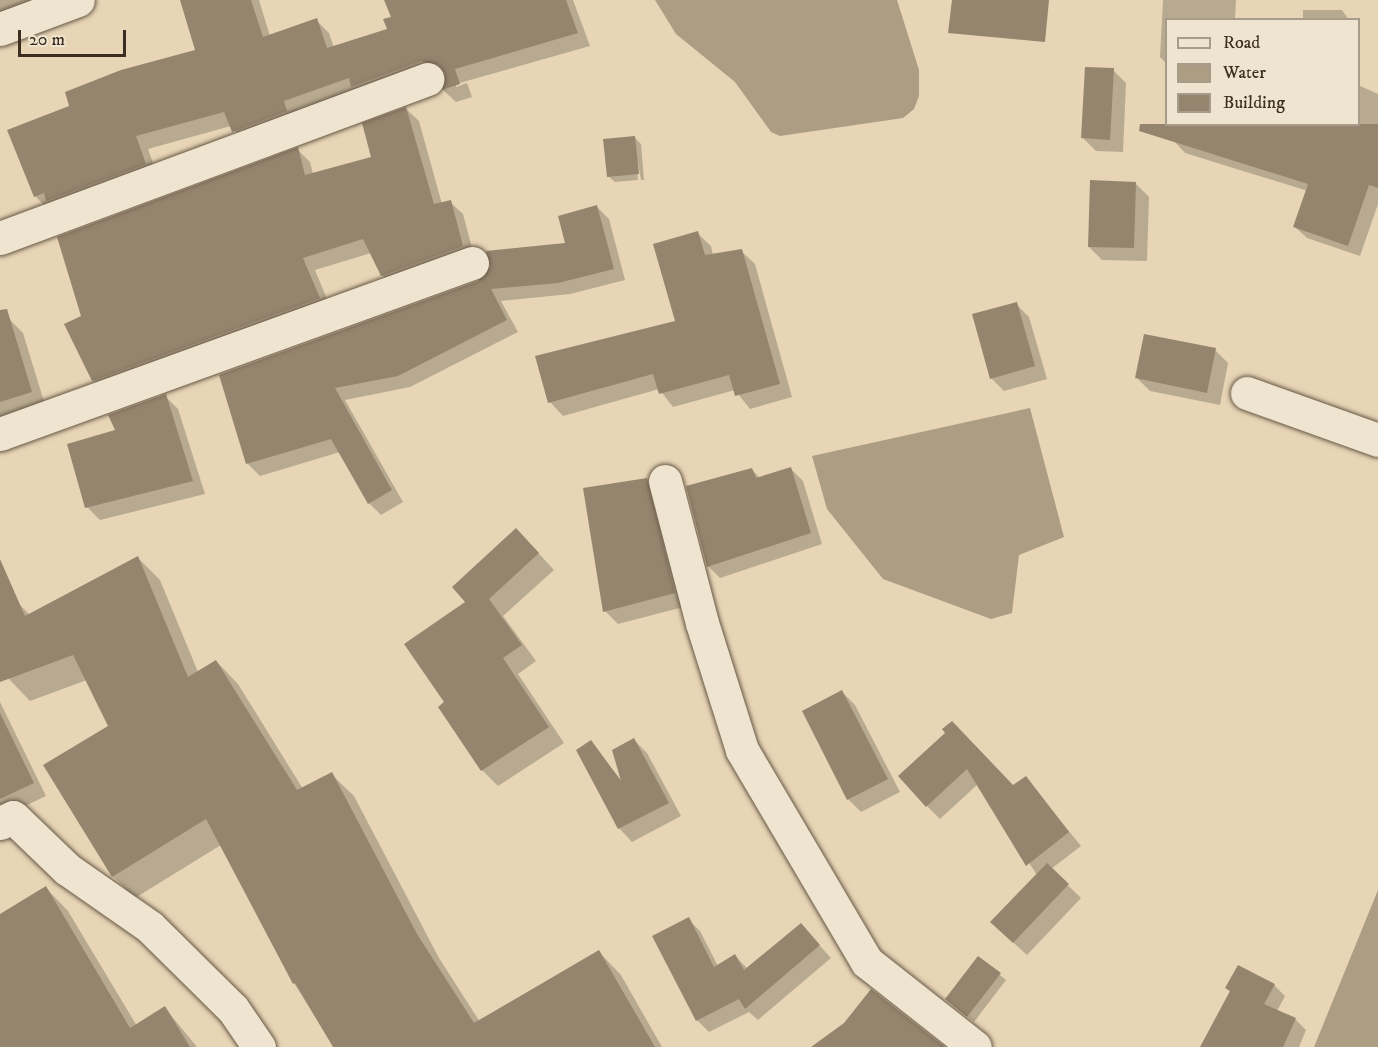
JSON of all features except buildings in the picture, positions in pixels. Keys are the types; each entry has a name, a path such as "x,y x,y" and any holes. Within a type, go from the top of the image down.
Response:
{"street":[{"path":"0,29 78,0"},
{"path":"0,238 427,79"},
{"path":"0,434 472,263"},
{"path":"1247,393 1378,440"},
{"path":"665,481 702,622 742,750 867,962 975,1047"},
{"path":"0,823 13,817 67,869 150,927 233,1009 259,1047"}],"water":[{"path":"655,0 897,0 919,70 919,96 914,109 903,118 780,136 771,132 735,82 676,34"},
{"path":"1030,408 1064,537 1019,555 1012,613 991,619 883,579 827,509 812,456"},
{"path":"1378,890 1378,1047 1314,1047"}]}
